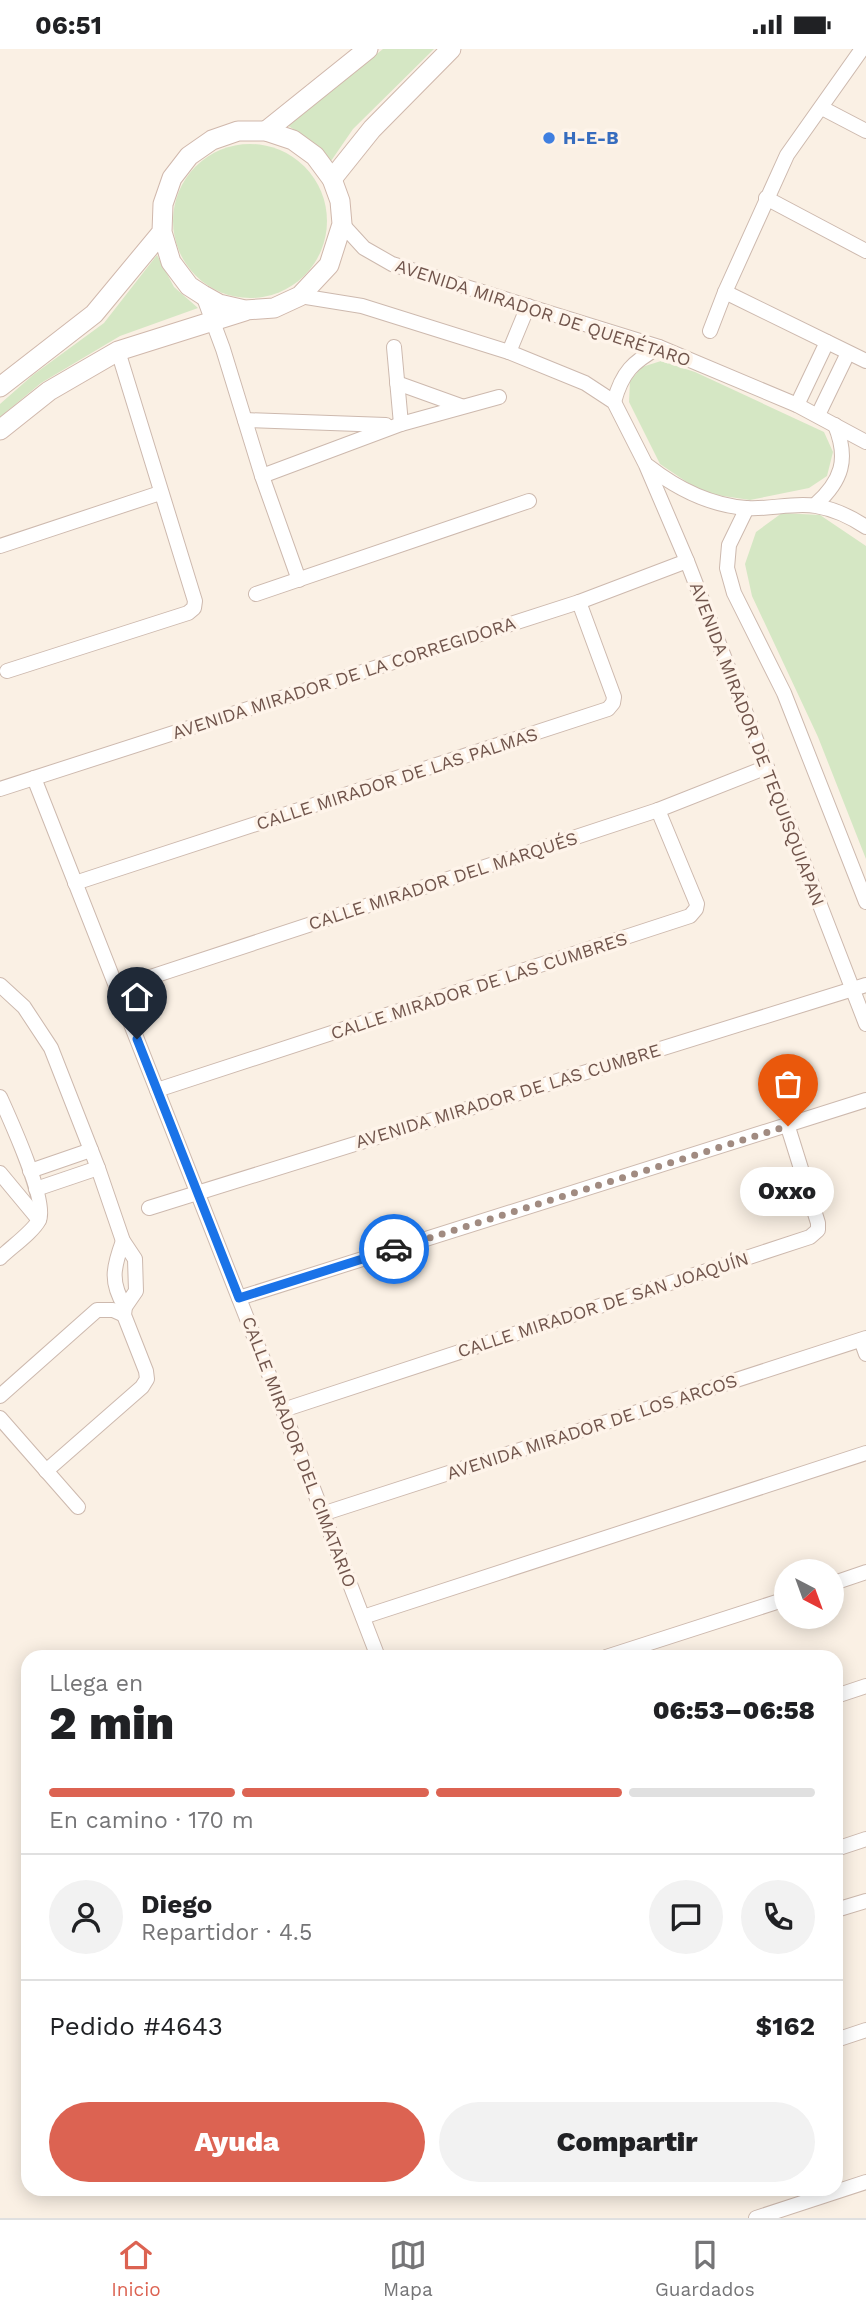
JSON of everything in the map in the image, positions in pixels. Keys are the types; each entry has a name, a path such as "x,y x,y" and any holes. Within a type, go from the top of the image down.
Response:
{"street":[{"path":"266,131 368,49"},
{"path":"332,179 372,129 451,49"},
{"path":"710,331 787,155 862,49"},
{"path":"822,108 866,131"},
{"path":"0,430 49,391 118,351 245,310 274,308 300,296 330,265 342,224 340,201 332,179 315,156 293,140 266,131 238,131 212,140 189,156 172,178 163,204 162,232 171,262 189,286 219,304 245,310"},
{"path":"766,198 866,251"},
{"name":"AVENIDA MIRADOR DE QUERÉTARO","path":"342,224 364,248 392,264 659,347 797,405 866,442"},
{"path":"0,387 94,314 162,232"},
{"path":"725,292 866,361"},
{"path":"203,295 299,580"},
{"path":"300,296 362,306 509,352 585,383 614,402 646,464 667,481 710,501 747,508 815,505 846,515 866,527"},
{"path":"509,352 528,306"},
{"path":"797,405 827,342"},
{"path":"394,347 397,425"},
{"path":"614,402 618,385 627,370 659,347"},
{"path":"7,671 188,613 194,608 195,601 118,351"},
{"path":"818,415 848,353"},
{"path":"397,383 462,406"},
{"path":"262,476 397,425 499,397"},
{"path":"245,420 397,425"},
{"path":"815,505 829,493 838,477 843,459 842,441 835,425"},
{"name":"AVENIDA MIRADOR DE TEQUISQUIAPAN","path":"646,464 687,561 767,767 859,987 866,1024"},
{"path":"0,546 160,493"},
{"path":"256,594 530,501"},
{"name":"AVENIDA MIRADOR DE TEQUISQUIAPAN","path":"747,508 729,545 727,568 734,593 784,693 866,902"},
{"name":"AVENIDA MIRADOR DE LA CORREGIDORA","path":"0,789 579,602 687,561"},
{"name":"CALLE MIRADOR DE LAS PALMAS","path":"75,883 608,709 612,703 612,692 579,602"},
{"name":"CALLE MIRADOR DEL MARQUÉS","path":"117,988 658,810 767,767"},
{"name":"CALLE MIRADOR DEL CIMATARIO","path":"34,778 375,1650"},
{"name":"CALLE MIRADOR DE LAS CUMBRES","path":"157,1090 690,916 697,904 658,810"},
{"path":"0,985 24,1007 51,1048 123,1241 135,1259 136,1291 125,1311"},
{"name":"AVENIDA MIRADOR DE LAS CUMBRE","path":"149,1208 859,987"},
{"path":"0,1097 30,1171 41,1215 0,1258"},
{"path":"239,1298 866,1100"},
{"name":"CALLE MIRADOR DE SAN JOAQUÍN","path":"283,1410 810,1237 818,1230 818,1223 788,1126"},
{"path":"30,1171 90,1150"},
{"path":"36,1189 98,1168"},
{"path":"0,1173 39,1220"},
{"path":"46,1471 142,1387 146,1379 146,1371 115,1290 115,1261 123,1241"},
{"path":"0,1395 97,1310 125,1311"},
{"name":"AVENIDA MIRADOR DE LOS ARCOS","path":"322,1514 864,1344"},
{"path":"0,1418 78,1507"},
{"path":"363,1617 866,1453"},
{"path":"844,1580 866,1572"},
{"path":"628,1650 774,1603"},
{"path":"843,1694 866,1686"},
{"path":"843,1847 866,1839"},
{"path":"843,1908 866,1901"},
{"path":"843,2038 866,2030"},
{"path":"843,2190 866,2182"},
{"path":"756,2218 823,2196"}],"green space":[{"path":"383,49 434,49 353,129 331,161 313,142 287,125"},
{"path":"250,144 280,150 305,166 321,191 327,221 321,251 305,276 280,292 250,298 220,292 195,276 179,251 173,221 179,191 195,166 220,150"},
{"path":"157,255 174,287 198,308 120,336 41,383 0,417 0,404 33,375 104,323"},
{"path":"661,361 695,372 824,432 833,452 827,476 809,488 750,500 703,493 660,464 629,402 630,381 642,367"},
{"path":"782,513 820,515 866,546 866,859 818,737 752,596 745,564 756,532"}],"way so far":[{"path":"394,1249 788,1126"}],"place":[{"name":"H-E-B","path":"549,138"},
{"name":"Oxxo","path":"788,1126"}],"route":[{"path":"137,1039 239,1298 394,1249"}]}
